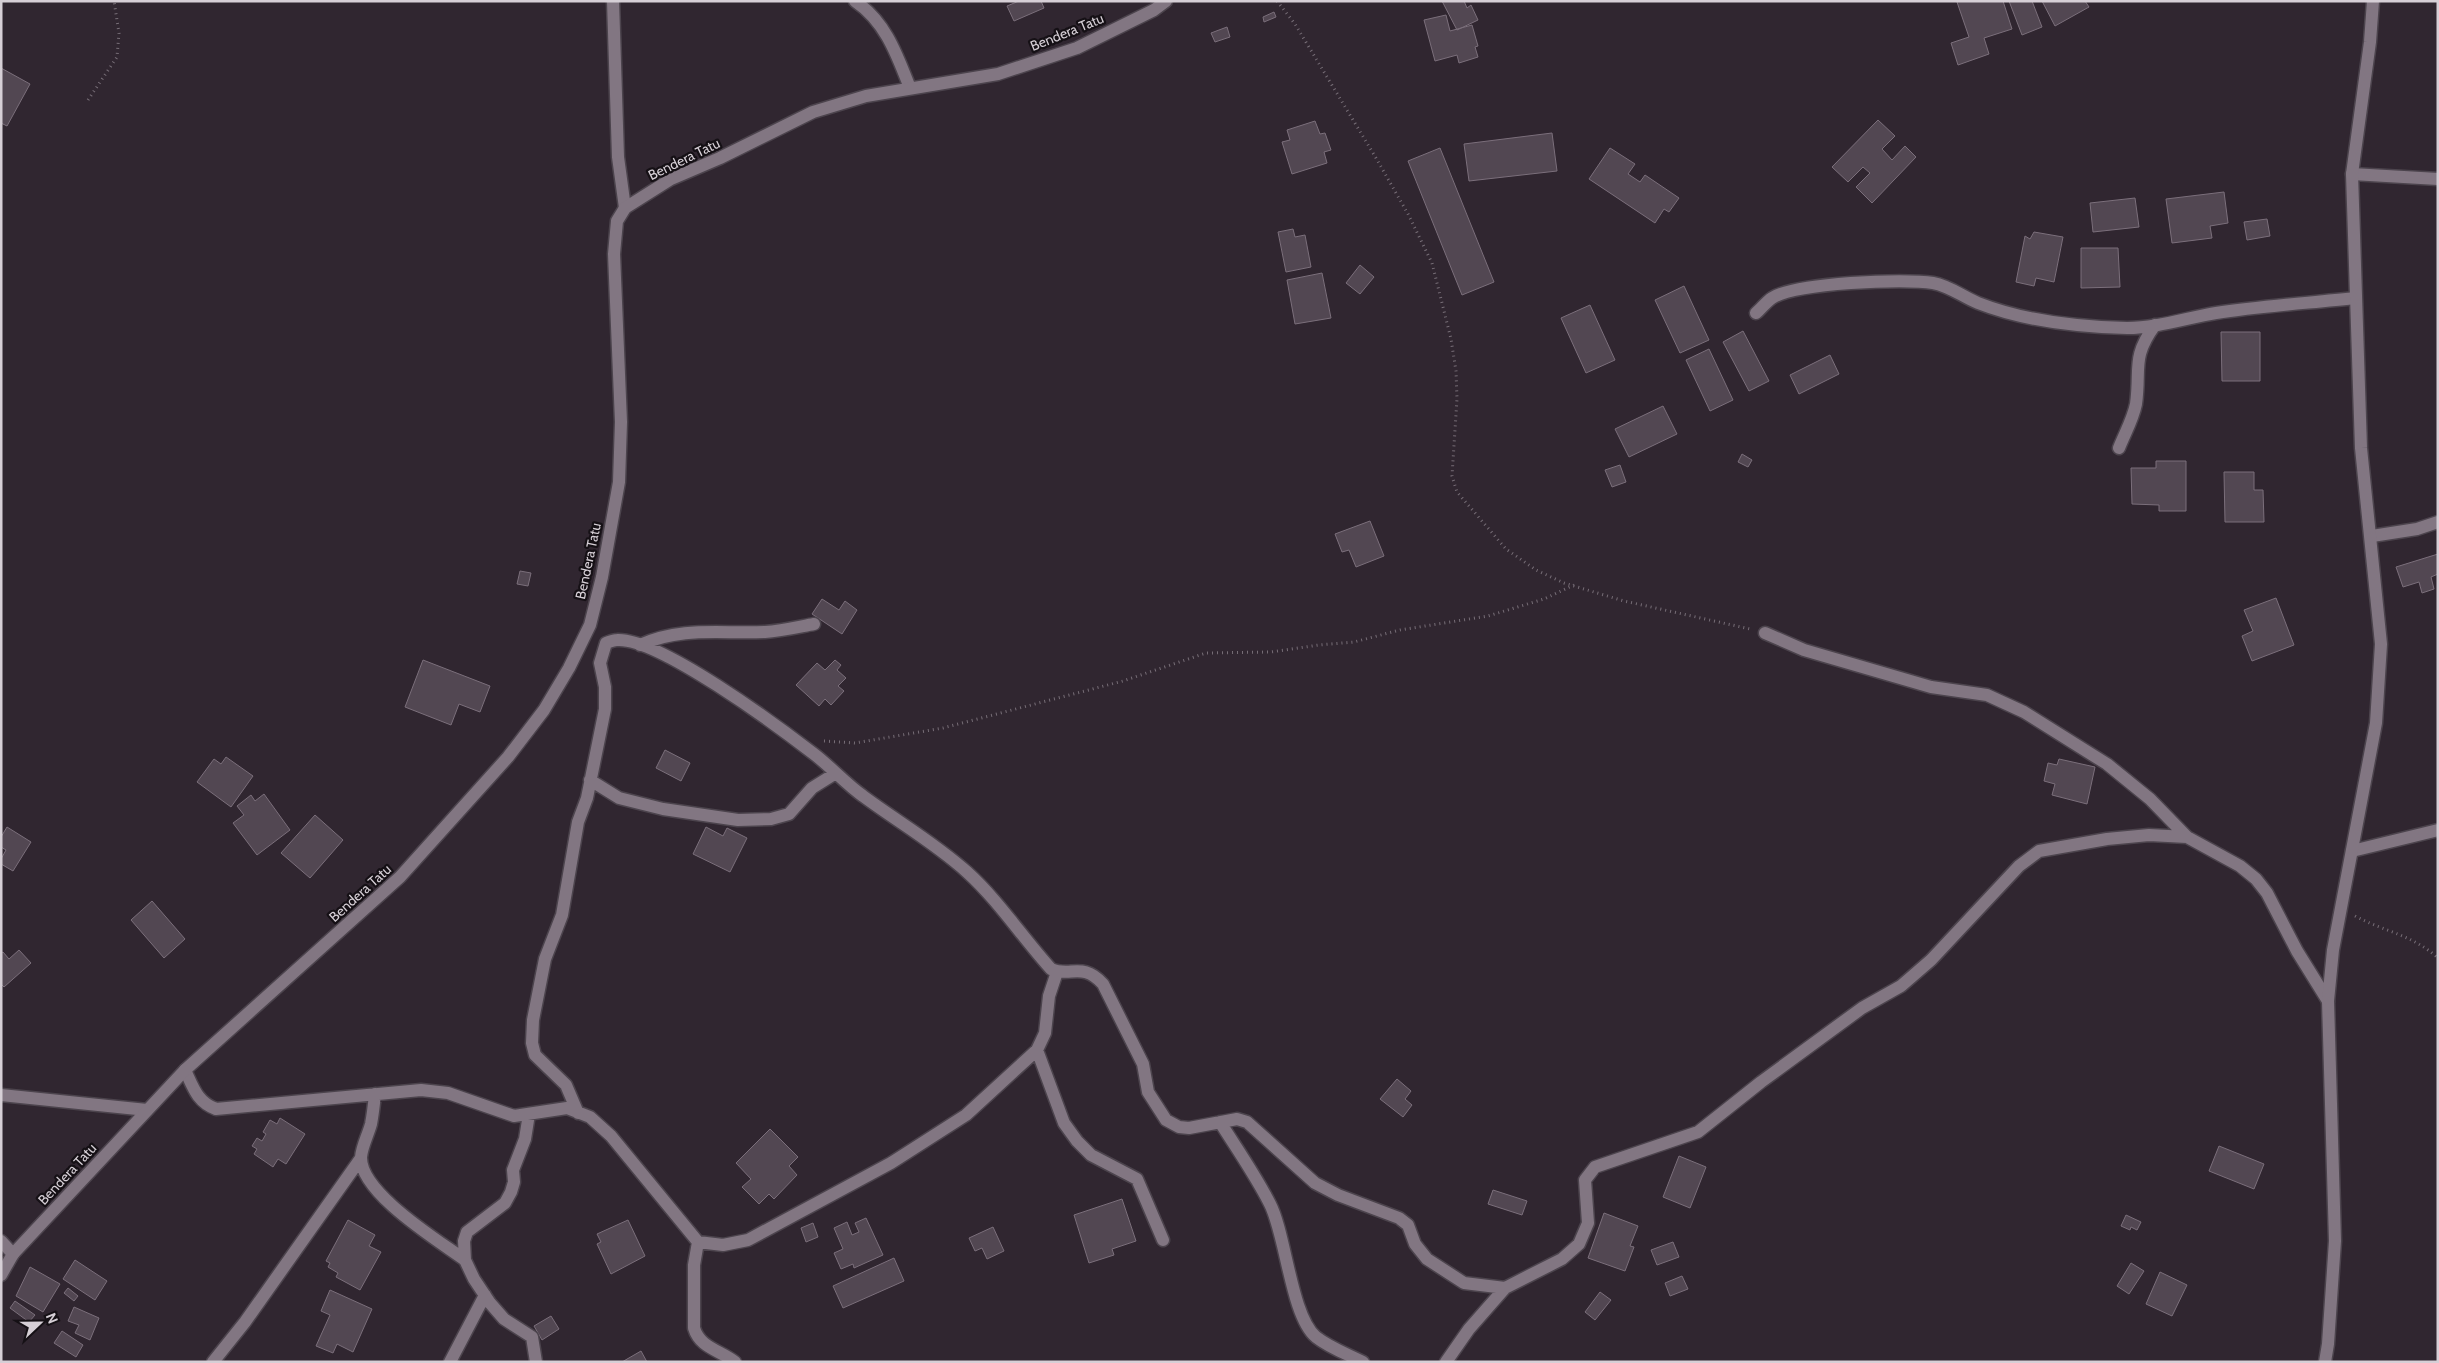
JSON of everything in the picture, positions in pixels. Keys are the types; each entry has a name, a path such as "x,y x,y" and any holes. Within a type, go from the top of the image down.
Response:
{"street":[{"path":"613,1 618,158 625,208"},
{"path":"855,1 876,18 893,44 910,88"},
{"name":"Bendera Tatu","path":"1,1274 13,1254 185,1070 400,878 508,757 544,710 569,668 590,624 602,577 619,482 621,422 614,254 617,221 625,208 671,179 720,158 813,112 866,96 998,74 1077,48 1154,10 1166,1"},
{"path":"2324,1362 2328,1344 2334,1241 2328,1001 2333,950 2366,788 2377,713 2381,644 2372,536 2361,448 2352,174 2370,42 2372,1"},
{"path":"2352,174 2438,179"},
{"path":"1756,313 1773,297 1808,288 1839,284 1933,283 1951,289 1978,303 2019,316 2078,326 2128,328 2155,325 2216,313 2355,298"},
{"path":"2119,448 2133,415 2138,358 2143,342 2155,325"},
{"path":"2372,536 2417,529 2438,522"},
{"path":"640,645 659,636 683,633 765,632 814,624"},
{"path":"1765,633 1804,650 1932,687 1987,695 2024,712 2107,764 2150,799 2187,837 2240,866 2256,880 2267,893 2297,951 2328,1001"},
{"path":"578,1113 566,1085 535,1055 532,1043 534,1020 545,959 562,915 578,822 587,798 605,709 605,687 600,663 602,650 606,643 617,640 640,645 677,661 791,736 862,796 922,836 967,872 1006,912 1045,962 1057,972 1070,970 1095,976 1103,984 1143,1064 1148,1092 1166,1120 1179,1127 1189,1128 1237,1119 1247,1122 1315,1183 1399,1218 1408,1225 1415,1244 1426,1259 1464,1283 1505,1288"},
{"path":"590,780 619,798 663,809 738,820 771,819 789,814 802,803 812,788 836,773"},
{"path":"2352,851 2438,830"},
{"path":"1446,1362 1469,1329 1505,1288 1562,1259 1579,1244 1588,1223 1585,1180 1595,1167 1698,1132 1760,1082 1862,1008 1901,986 1956,935 2019,866 2039,851 2107,838 2149,835 2187,837"},
{"path":"185,1070 199,1098 206,1105 216,1109 421,1090 448,1093 514,1116 567,1108 590,1117 611,1136 698,1242 722,1245 748,1240 891,1163 966,1115 1037,1050 1045,1033 1049,996 1057,972"},
{"path":"1037,1050 1064,1123 1076,1142 1091,1155 1136,1179 1163,1240"},
{"path":"213,1362 305,1240 361,1158 371,1124 375,1094"},
{"path":"1,1095 147,1110"},
{"path":"465,1260 464,1241 467,1232 505,1202 511,1192 514,1182 513,1170 526,1139 529,1114"},
{"path":"1220,1122 1271,1205 1294,1291 1307,1324 1315,1336 1363,1362"},
{"path":"361,1158 365,1173 378,1192 410,1222 465,1260 485,1295 504,1319 532,1337 536,1362"},
{"path":"1,1241 13,1254"},
{"path":"698,1242 694,1265 694,1328 696,1335 704,1344 735,1362"},
{"path":"450,1362 485,1295"}],"path":[{"path":"88,100 117,57 119,33 114,1"},
{"path":"1277,1 1295,24 1380,166 1408,214 1432,263 1451,339 1456,370 1457,399 1452,476 1457,492 1506,549 1536,570 1564,583 1574,584 1624,601 1765,633"},
{"path":"791,736 855,743 943,728 1123,681 1206,652 1271,652 1319,644 1354,642 1400,630 1488,616 1544,598 1574,584"},
{"path":"2341,908 2378,928 2401,933 2424,945 2438,958"}],"building":[{"path":"1019,1 1041,1 1044,8 1014,21 1007,6"},
{"path":"1442,1 1464,1 1467,8 1471,5 1478,20 1457,30"},
{"path":"2003,1 2012,29 1984,38 1989,54 1958,65 1951,43 1969,37 1957,2"},
{"path":"2009,1 2032,1 2042,27 2022,35"},
{"path":"2042,1 2085,1 2089,7 2055,26"},
{"path":"1274,12 1276,17 1264,22 1263,17"},
{"path":"1446,15 1450,31 1472,25 1478,46 1475,47 1478,57 1459,63 1457,55 1435,61 1424,20"},
{"path":"1227,27 1230,37 1215,42 1211,33"},
{"path":"1,68 30,84 7,126 1,123"},
{"path":"1878,120 1895,136 1882,149 1892,160 1905,146 1916,157 1872,203 1856,187 1870,173 1863,167 1848,182 1832,167"},
{"path":"1315,121 1320,134 1325,133 1331,150 1324,152 1327,163 1292,174 1282,142 1290,140 1287,130"},
{"path":"1552,133 1557,171 1469,181 1464,144"},
{"path":"1440,148 1494,282 1462,295 1408,161"},
{"path":"1610,148 1635,164 1628,174 1640,182 1645,175 1679,198 1669,212 1664,209 1655,223 1589,179"},
{"path":"2224,192 2228,223 2210,226 2212,238 2172,243 2166,199"},
{"path":"2135,198 2139,227 2093,232 2090,203"},
{"path":"2267,219 2270,236 2247,240 2244,222"},
{"path":"1293,229 1295,237 1305,235 1311,267 1286,272 1278,232"},
{"path":"2034,232 2063,237 2054,282 2036,278 2034,286 2016,282 2025,236 2030,239"},
{"path":"2081,248 2118,248 2120,287 2081,288"},
{"path":"1360,265 1374,277 1360,294 1346,283"},
{"path":"1322,273 1331,318 1295,324 1287,280"},
{"path":"1684,286 1709,340 1680,353 1655,300"},
{"path":"1590,305 1615,360 1586,373 1561,318"},
{"path":"1743,331 1769,381 1749,391 1723,342"},
{"path":"2221,332 2260,332 2260,381 2222,381"},
{"path":"1709,349 1733,400 1710,411 1686,360"},
{"path":"1830,355 1839,374 1799,394 1790,375"},
{"path":"1663,406 1677,434 1629,457 1615,429"},
{"path":"1742,454 1752,460 1748,467 1738,462"},
{"path":"2156,461 2186,461 2186,511 2159,511 2159,505 2132,504 2131,468 2156,468"},
{"path":"1620,465 1626,482 1612,487 1605,470"},
{"path":"2224,472 2254,472 2254,490 2263,490 2264,522 2225,522"},
{"path":"1370,521 1384,556 1356,567 1349,550 1342,552 1335,534"},
{"path":"2438,554 2438,574 2431,577 2434,589 2422,593 2419,582 2403,587 2396,567"},
{"path":"520,571 531,573 528,586 517,584"},
{"path":"2276,598 2294,645 2252,661 2242,636 2253,631 2244,610"},
{"path":"822,599 839,610 845,601 857,610 842,634 812,614"},
{"path":"423,660 490,686 480,712 459,704 451,725 405,707"},
{"path":"835,660 841,665 837,670 846,678 838,686 844,691 831,705 825,699 819,706 796,685 817,663 825,670"},
{"path":"665,750 690,763 681,781 656,768"},
{"path":"226,757 253,776 231,807 197,782 214,759 221,764"},
{"path":"2059,759 2095,767 2087,804 2052,795 2055,784 2044,781 2048,763 2057,765"},
{"path":"264,794 290,830 257,855 233,823 244,815 237,806 251,795 255,801"},
{"path":"315,815 343,840 310,878 281,853"},
{"path":"7,827 31,842 13,871 1,864 1,859 6,850 1,847 1,837"},
{"path":"706,827 723,836 727,828 747,838 730,872 693,854"},
{"path":"152,901 185,939 164,958 131,920"},
{"path":"19,950 31,963 4,987 1,984 1,953 3,952 9,959"},
{"path":"1397,1079 1411,1091 1405,1099 1412,1105 1403,1117 1380,1099"},
{"path":"280,1118 305,1134 286,1164 278,1159 273,1167 254,1154 257,1149 252,1146 257,1138 262,1141 266,1134 263,1132 270,1120 277,1124"},
{"path":"770,1129 798,1157 789,1166 797,1175 774,1199 769,1194 759,1204 742,1187 751,1179 736,1163"},
{"path":"2219,1146 2264,1164 2254,1189 2209,1171"},
{"path":"1679,1156 1706,1167 1690,1208 1663,1197"},
{"path":"1493,1190 1527,1201 1522,1215 1488,1204"},
{"path":"1122,1199 1136,1241 1112,1249 1114,1255 1089,1263 1074,1215"},
{"path":"1604,1213 1638,1226 1630,1246 1634,1247 1625,1271 1588,1258"},
{"path":"2126,1215 2141,1222 2137,1230 2131,1227 2130,1230 2121,1226"},
{"path":"866,1218 883,1255 854,1268 853,1264 841,1269 834,1253 843,1249 834,1228 847,1222 852,1235 859,1232 855,1223"},
{"path":"348,1220 375,1235 369,1246 381,1252 360,1290 336,1277 338,1273 328,1267 330,1263 326,1261"},
{"path":"628,1220 645,1256 611,1274 597,1244 601,1242 597,1234"},
{"path":"813,1223 818,1237 806,1242 801,1228"},
{"path":"993,1227 1004,1251 987,1259 982,1248 975,1251 969,1238"},
{"path":"1673,1242 1679,1257 1657,1265 1651,1250"},
{"path":"894,1258 904,1281 843,1308 833,1286"},
{"path":"75,1260 107,1281 95,1300 63,1279"},
{"path":"2131,1263 2144,1271 2129,1294 2117,1286"},
{"path":"30,1267 60,1284 43,1312 16,1296"},
{"path":"2160,1272 2187,1285 2172,1316 2146,1304"},
{"path":"1682,1276 1688,1289 1670,1296 1665,1283"},
{"path":"68,1288 78,1296 74,1301 64,1293"},
{"path":"330,1290 372,1309 353,1352 337,1344 333,1353 316,1346 330,1315 321,1311"},
{"path":"1600,1292 1611,1300 1595,1320 1585,1312"},
{"path":"15,1301 35,1315 29,1322 10,1308"},
{"path":"74,1307 99,1318 90,1340 75,1333 79,1325 68,1321"},
{"path":"551,1316 559,1329 542,1340 534,1326"},
{"path":"62,1331 83,1345 76,1357 54,1343"},
{"path":"641,1351 647,1362 622,1362"}]}
